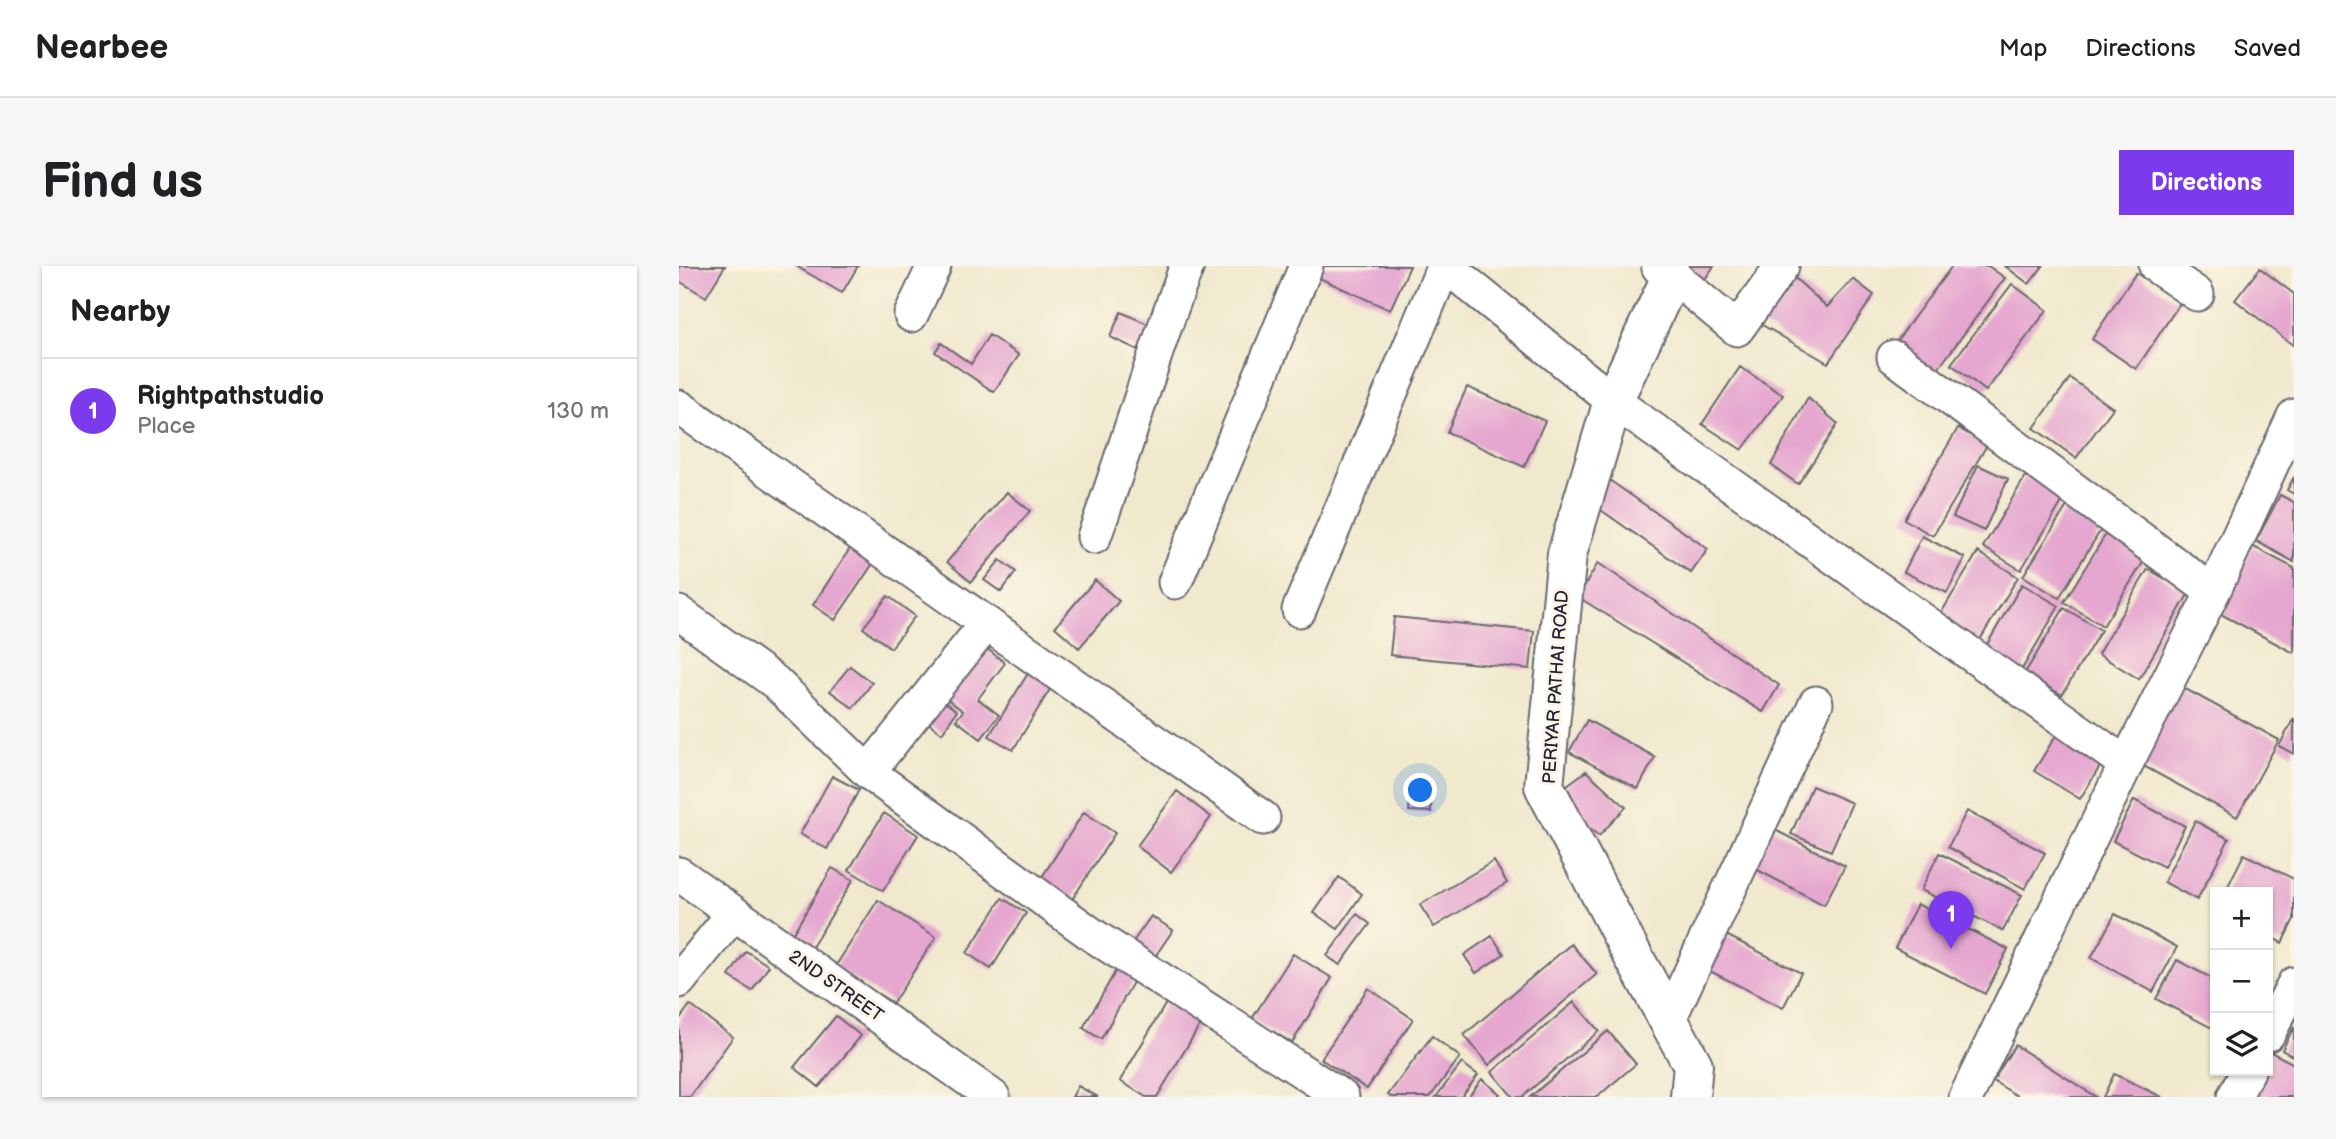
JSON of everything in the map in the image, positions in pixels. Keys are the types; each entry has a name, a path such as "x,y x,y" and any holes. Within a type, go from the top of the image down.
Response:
{"street":[{"path":"911,315 934,266"},
{"path":"1094,537 1187,266"},
{"path":"1175,582 1306,266"},
{"path":"1299,610 1445,266 1613,401 2126,764"},
{"path":"1666,270 1737,329 1782,266"},
{"path":"2156,266 2197,294"},
{"name":"PERIYAR PATHAI ROAD","path":"1666,270 1613,401 1567,554 1544,786 1693,1065 1690,1097"},
{"path":"1894,357 2213,593"},
{"path":"679,408 1263,818"},
{"path":"1966,1097 2126,764 2213,593 2294,416"},
{"path":"679,613 775,682 868,772 1094,936 1342,1097"},
{"path":"868,772 986,624"},
{"path":"1669,1019 1816,704"},
{"name":"2ND STREET","path":"679,874 974,1092"},
{"path":"679,981 733,914"},
{"path":"2273,1024 2294,984"},
{"path":"2234,1097 2245,1076"}],"building":[{"path":"679,266 725,266 706,297 679,281"},
{"path":"796,266 858,266 842,293"},
{"path":"1322,266 1410,266 1390,310 1317,277"},
{"path":"1687,266 1714,266 1705,279"},
{"path":"1952,266 1988,266 2005,278 1932,377 1892,347"},
{"path":"2005,266 2043,266 2029,284"},
{"path":"2260,268 2294,294 2294,346 2235,300"},
{"path":"1786,270 1827,307 1853,279 1874,295 1828,363 1750,318"},
{"path":"2136,273 2180,303 2136,369 2092,339"},
{"path":"2012,284 2047,310 1986,391 1951,364"},
{"path":"1121,312 1150,325 1138,350 1110,337"},
{"path":"989,335 1019,355 994,392 935,352 941,343 971,364"},
{"path":"1740,367 1783,395 1742,450 1702,424"},
{"path":"2070,378 2113,408 2076,458 2034,428"},
{"path":"1467,387 1545,421 1524,467 1447,432"},
{"path":"1808,398 1838,424 1798,484 1771,465"},
{"path":"1958,428 1987,445 1933,536 1904,519"},
{"path":"1978,465 2008,479 1984,531 1953,517"},
{"path":"2027,474 2065,497 2021,570 1983,547"},
{"path":"1605,477 1708,549 1691,573 1588,501"},
{"path":"2294,477 2294,494 2287,490"},
{"path":"1007,492 1030,511 971,582 947,562"},
{"path":"2280,495 2294,502 2294,562 2256,541"},
{"path":"2067,506 2102,528 2059,598 2023,576"},
{"path":"2109,529 2149,553 2103,626 2064,602"},
{"path":"1922,536 1965,558 1947,593 1904,572"},
{"path":"2252,546 2294,568 2294,653 2217,612"},
{"path":"851,547 874,562 835,620 813,605"},
{"path":"1978,552 2018,577 1975,648 1935,623"},
{"path":"1000,560 1016,572 1001,592 984,580"},
{"path":"1598,563 1779,685 1763,712 1578,597"},
{"path":"2148,569 2189,593 2139,679 2098,654"},
{"path":"1095,580 1119,601 1079,648 1055,627"},
{"path":"2022,584 2059,606 2018,676 1981,655"},
{"path":"888,596 915,616 891,648 863,628"},
{"path":"2064,608 2101,630 2062,695 2025,673"},
{"path":"1394,617 1534,631 1530,669 1390,655"},
{"path":"980,643 1005,663 978,699 999,715 981,739 956,720 963,711 942,695"},
{"path":"850,666 872,683 853,708 830,691"},
{"path":"1032,667 1055,681 1013,750 989,736"},
{"path":"2180,686 2279,740 2237,817 2138,763"},
{"path":"934,694 957,711 942,733 919,716"},
{"path":"2294,718 2294,754 2279,746"},
{"path":"1587,720 1655,757 1638,789 1569,752"},
{"path":"2058,732 2104,760 2080,799 2034,771"},
{"path":"1586,771 1626,807 1599,836 1569,812 1562,789"},
{"path":"832,776 859,790 827,849 800,834"},
{"path":"1812,786 1852,803 1831,851 1791,834"},
{"path":"1177,791 1211,817 1171,872 1137,846"},
{"path":"1410,792 1431,793 1431,812 1409,811"},
{"path":"2134,800 2185,826 2164,867 2113,841"},
{"path":"1967,811 2045,853 2025,889 1948,847"},
{"path":"1084,812 1115,833 1071,901 1040,880"},
{"path":"884,813 918,835 883,891 849,870"},
{"path":"2195,821 2229,839 2197,900 2164,882"},
{"path":"1773,829 1845,866 1824,905 1752,867"},
{"path":"1939,853 2022,895 2003,931 1921,890"},
{"path":"2244,854 2294,879 2294,919 2282,943 2273,938 2273,887 2228,887"},
{"path":"1494,861 1507,883 1434,927 1420,905"},
{"path":"832,868 853,880 809,952 789,940"},
{"path":"1339,877 1362,894 1338,929 1314,913"},
{"path":"1002,898 1026,913 991,969 967,953"},
{"path":"878,900 936,937 893,1003 835,967"},
{"path":"1917,904 2008,949 1985,994 1895,948"},
{"path":"1357,914 1370,924 1340,965 1327,956"},
{"path":"2115,914 2177,947 2153,992 2091,958"},
{"path":"1151,916 1173,930 1152,961 1130,946"},
{"path":"1724,934 1801,973 1783,1008 1706,969"},
{"path":"1492,936 1504,954 1476,973 1464,955"},
{"path":"1571,944 1597,974 1489,1065 1464,1035"},
{"path":"746,951 769,966 752,991 729,976"},
{"path":"1293,954 1332,978 1292,1043 1252,1019"},
{"path":"2177,960 2210,977 2210,1027 2156,999"},
{"path":"1118,967 1136,977 1101,1039 1083,1028"},
{"path":"1368,988 1413,1019 1367,1089 1321,1059"},
{"path":"1574,1002 1599,1031 1522,1097 1513,1097 1492,1072"},
{"path":"1166,1003 1201,1023 1157,1097 1146,1097 1120,1081"},
{"path":"690,1005 733,1037 690,1097 679,1097 679,1020"},
{"path":"836,1016 861,1036 819,1087 794,1067"},
{"path":"2294,1027 2294,1057 2282,1050"},
{"path":"1608,1031 1636,1064 1597,1097 1530,1097"},
{"path":"1432,1036 1460,1057 1430,1097 1388,1095"},
{"path":"2015,1045 2096,1097 2019,1097 1993,1081"},
{"path":"2273,1053 2294,1064 2294,1097 2245,1097 2256,1076 2273,1076"},
{"path":"1462,1063 1478,1075 1461,1097 1436,1097"},
{"path":"2114,1074 2162,1097 2103,1097"},
{"path":"1482,1079 1500,1094 1497,1097 1468,1097"},
{"path":"1078,1086 1098,1097 1072,1097"}],"place":[{"name":"Rightpathstudio","path":"1951,949"}]}
